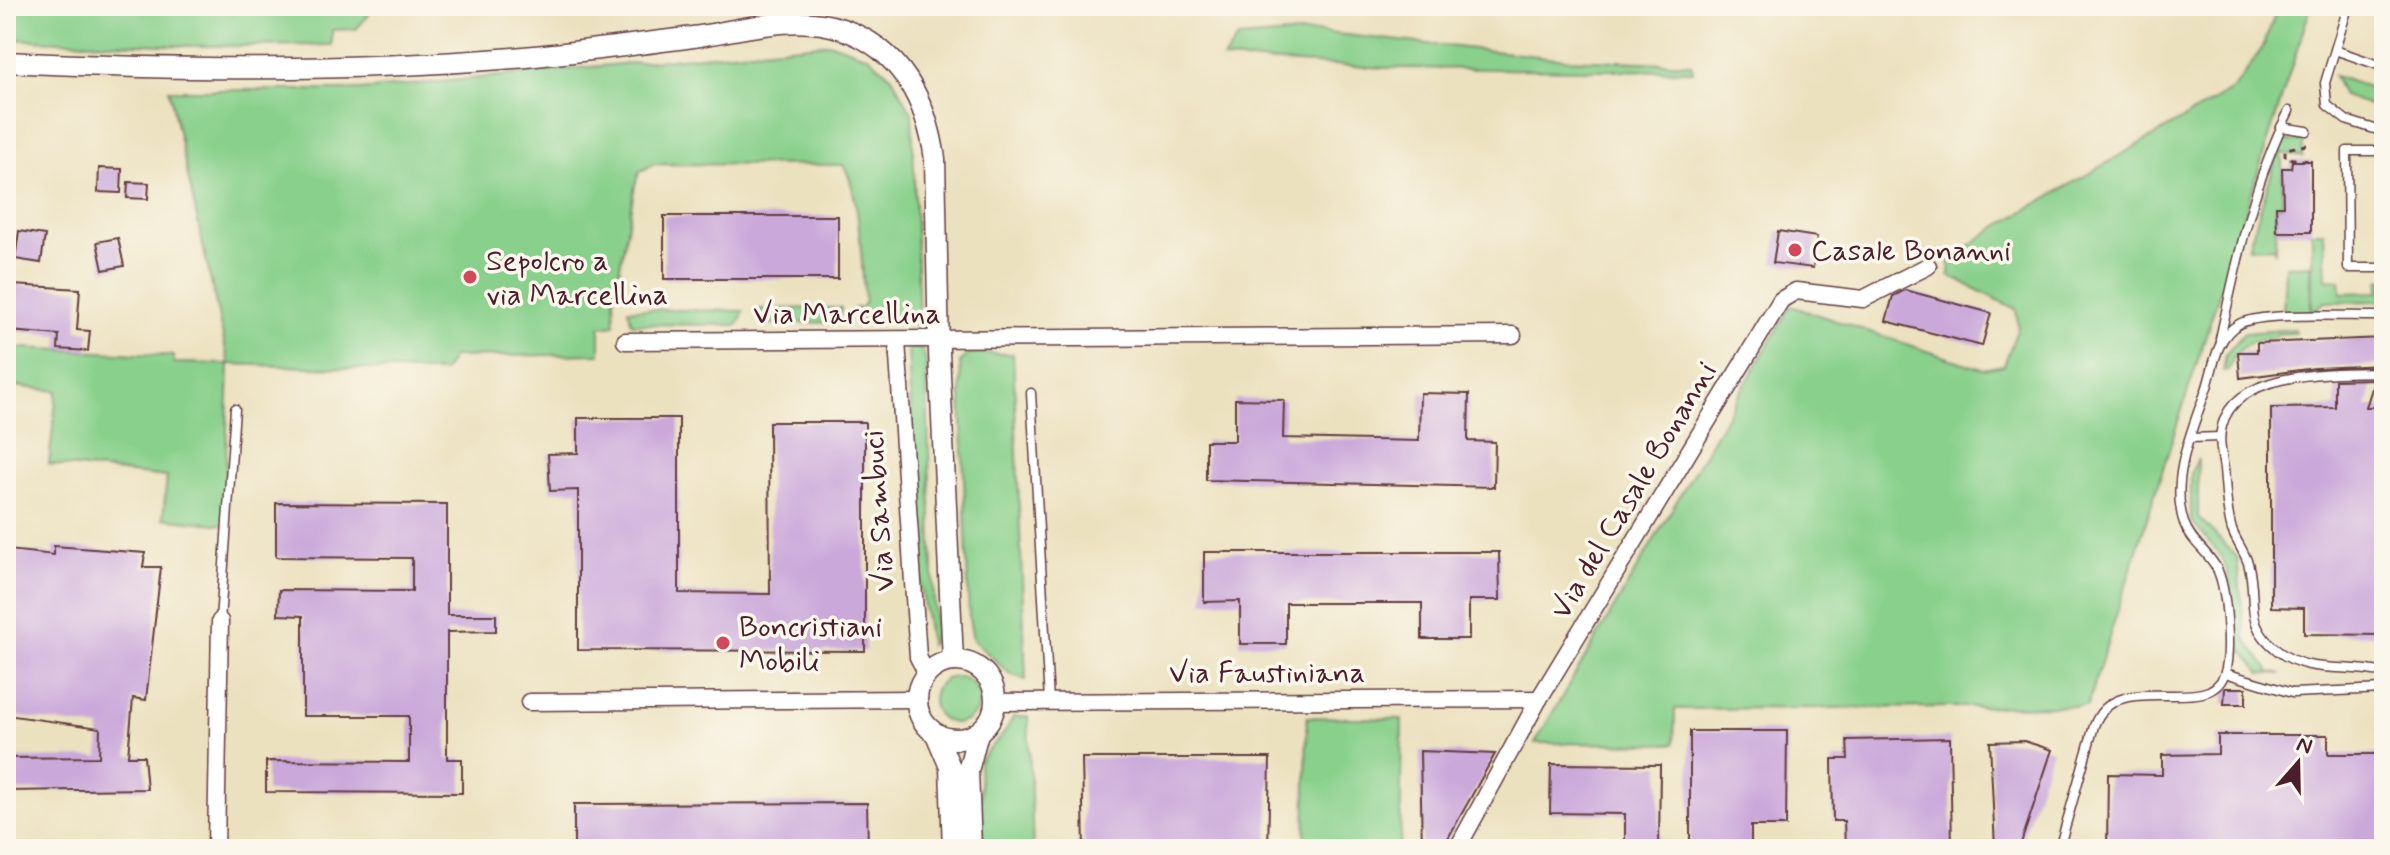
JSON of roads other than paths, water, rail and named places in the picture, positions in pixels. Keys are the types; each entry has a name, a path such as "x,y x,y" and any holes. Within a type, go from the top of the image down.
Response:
{"street":[{"path":"6,62 211,69 398,65 552,54 789,22 841,29 870,42 899,67 915,90 930,130 937,183 938,340 953,661"},
{"name":"Via del Casale Bonanni","path":"1457,849 1539,699 1784,296 1796,291 1863,299 1928,266"},
{"name":"Via Marcellina","path":"625,341 1513,335"},
{"name":"Via Sambuci","path":"897,341 918,657 927,674"},
{"path":"216,849 220,621"},
{"path":"953,849 950,767 936,734 922,719 917,699 927,674 953,661 975,666 984,673 991,682 995,702 992,716 978,733 968,771 971,849"},
{"path":"529,702 917,699"},
{"name":"Via Faustiniana","path":"995,702 1539,699"},
{"path":"936,734 957,740 978,733"}],"lane":[{"path":"2347,10 2325,83 2327,105 2346,120 2384,132"},
{"path":"2335,50 2384,67"},
{"path":"2059,849 2094,726 2103,708 2126,697 2208,691 2221,682 2225,673 2228,656 2220,575 2191,536 2180,503 2182,472 2218,348 2245,231 2289,111"},
{"path":"2281,127 2307,131"},
{"path":"2384,151 2347,151 2348,268 2384,268"},
{"path":"2218,348 2231,329 2251,319 2384,316"},
{"path":"2384,372 2314,376 2250,390 2230,407 2220,437 2232,528 2248,565 2256,629 2283,655 2304,664 2332,670 2384,673"},
{"path":"1031,393 1049,701"},
{"path":"220,621 235,409"},
{"path":"2190,438 2220,437"},
{"path":"2225,673 2284,692 2384,689"}],"place":[{"name":"Casale Bonanni","path":"1795,250"},
{"name":"Sepolcro a via Marcellina","path":"470,277"},
{"name":"Boncristiani Mobili","path":"723,643"}]}
